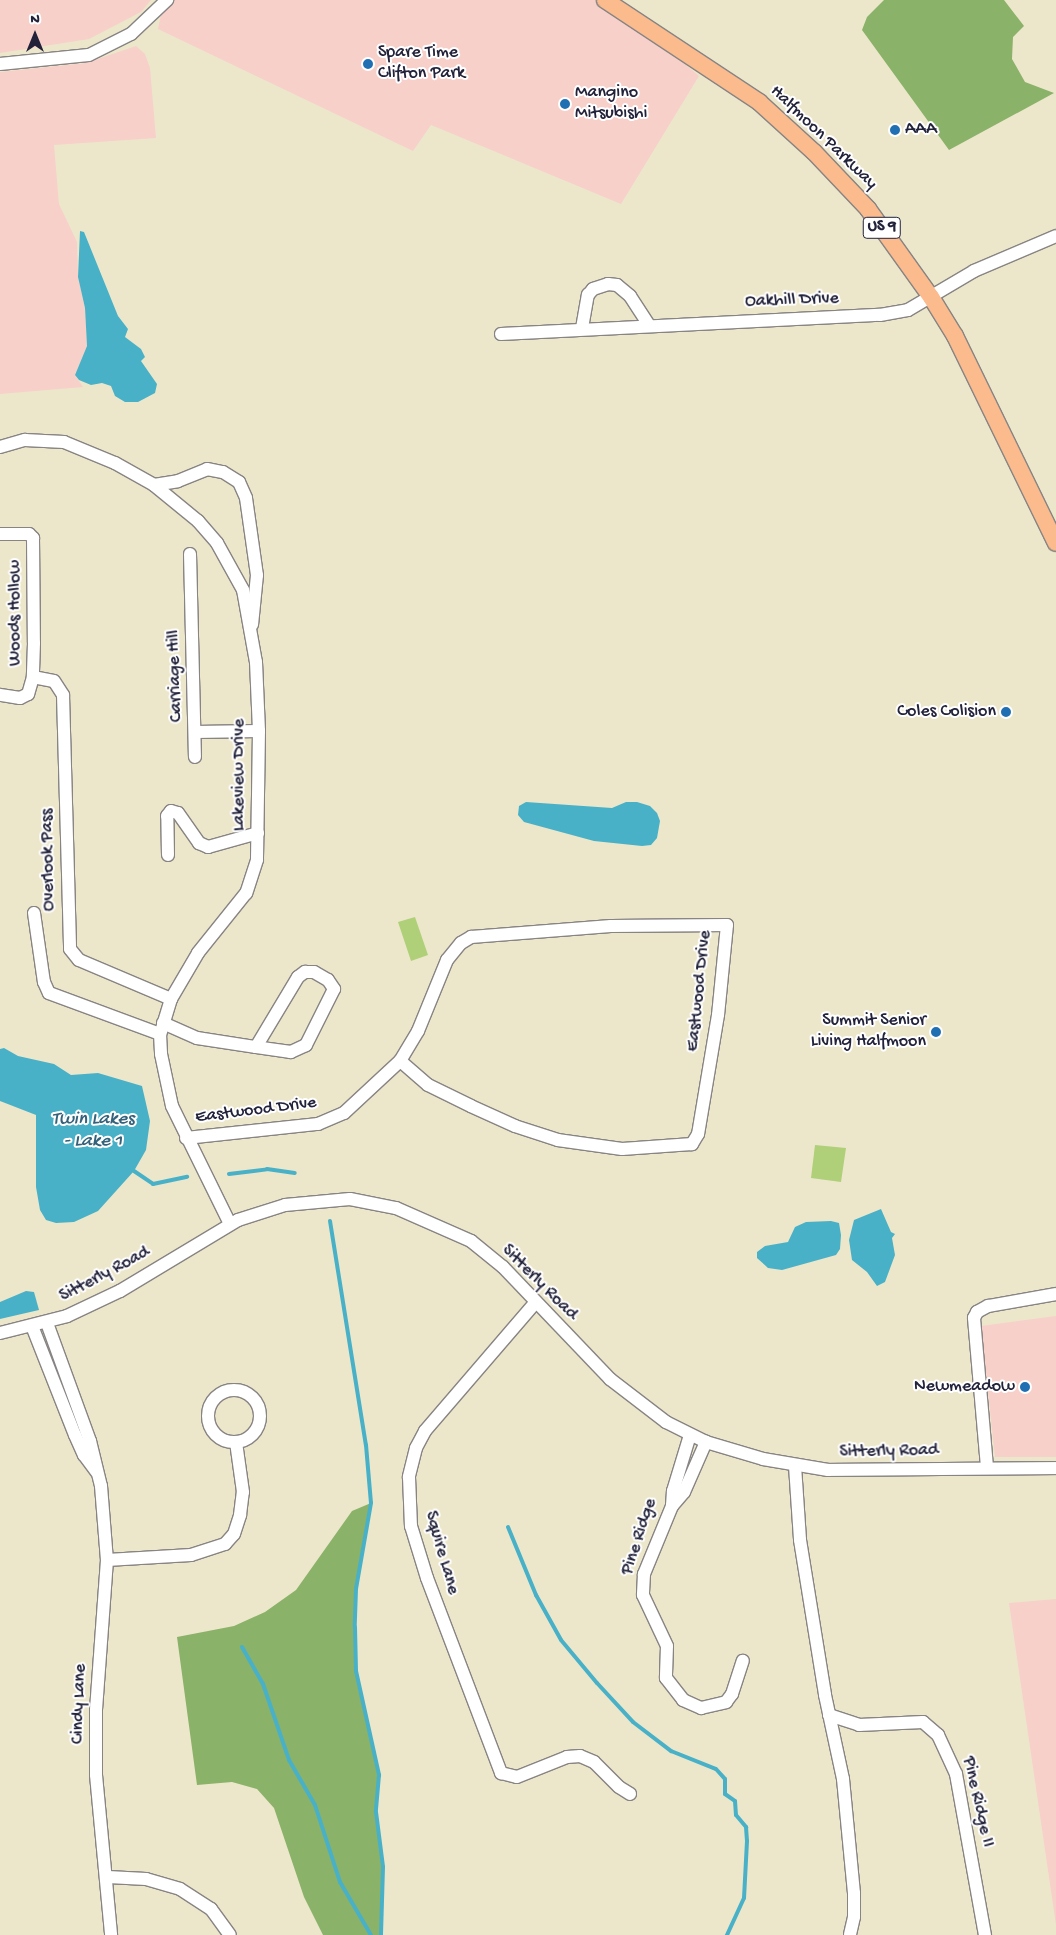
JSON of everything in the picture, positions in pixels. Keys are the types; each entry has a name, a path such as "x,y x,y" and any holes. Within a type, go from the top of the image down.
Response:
{"main road":[{"name":"Halfmoon Parkway","path":"605,0 777,118 868,209 931,297 980,385 1056,543"}],"street":[{"path":"0,64 89,55 131,34 167,0"},
{"name":"Oakhill Drive","path":"501,334 582,328 880,315 908,310 974,272 1056,236"},
{"path":"582,328 588,295 593,289 608,284 616,285 630,296 649,325"},
{"name":"Lakeview Drive","path":"0,447 25,440 64,442 115,463 154,485 198,521 221,550 243,590 251,629 259,731 257,860 246,894 198,953 171,998 162,1028 161,1054 172,1106 186,1138 230,1224"},
{"path":"154,485 178,481 207,469 223,472 239,482 246,498 257,575 255,613 251,629"},
{"name":"Woods Hollow","path":"0,534 29,534 34,540 33,678 24,697 0,695"},
{"name":"Carriage Hill","path":"190,554 195,732 259,731"},
{"name":"Overlook Pass","path":"33,678 54,681 63,695 67,936 70,949 79,960 171,998"},
{"path":"195,732 195,756"},
{"path":"168,855 167,816 171,811 178,813 198,843 208,848 250,833 258,833"},
{"name":"Overlook Pass","path":"34,913 44,982 49,993 162,1028"},
{"name":"Eastwood Drive","path":"186,1138 318,1124 344,1113 400,1061 418,1031 447,960 461,943 471,937 603,926 727,925 718,1015 698,1134 692,1144 668,1148 622,1149 558,1140 515,1126 428,1085 400,1061"},
{"path":"162,1028 197,1038 256,1047 291,1052 306,1045 333,993 331,982 314,972 301,974 256,1047"},
{"name":"Sitterly Road","path":"0,1333 47,1323 120,1291 230,1224 285,1204 324,1199 350,1199 396,1208 471,1241 503,1267 535,1303 610,1379 659,1417 690,1436 795,1466 884,1471 987,1467 1056,1468"},
{"path":"987,1467 974,1318 977,1312 988,1306 1056,1294"},
{"name":"Squire Lane","path":"535,1303 425,1431 416,1448 409,1477 411,1526 427,1578 465,1672 498,1770 505,1777 516,1776 567,1757 580,1756 594,1762 630,1794"},
{"name":"Cindy Lane","path":"47,1323 90,1441 99,1474 107,1560 96,1710 96,1775 108,1877 111,1935"},
{"name":"Cindy Lane","path":"32,1326 81,1448 99,1474"},
{"path":"231,1390 247,1393 254,1398 260,1413 257,1429 245,1440 236,1442 219,1438 208,1423 207,1414 214,1398 231,1390"},
{"name":"Pine Ridge","path":"690,1436 673,1491 672,1506 642,1585 647,1606 667,1646 666,1678 683,1700 701,1708 711,1708 726,1702 732,1694 743,1661"},
{"path":"107,1560 191,1555 224,1544 234,1534 240,1516 243,1492 236,1442"},
{"path":"672,1506 684,1492 706,1442"},
{"path":"795,1466 796,1516 829,1715 843,1779 853,1885 854,1917 850,1935"},
{"name":"Pine Ridge II","path":"829,1715 859,1725 923,1722 938,1735 956,1774 985,1935"},
{"path":"108,1877 146,1879 180,1889 211,1909 230,1935"}],"shaded area":[{"path":"0,0 151,0 141,12 89,39 0,53"},
{"path":"164,0 609,0 699,76 621,204 431,125 413,151 158,29"},
{"path":"136,46 145,54 150,68 156,138 54,145 59,204 77,242 78,277 85,308 87,346 75,375 83,387 0,394 0,72 86,63"},
{"path":"1056,1316 1056,1457 995,1457 981,1326"},
{"path":"1056,1599 1056,1925 1009,1603"}],"green space":[{"path":"884,0 1004,0 1024,26 1013,37 1012,59 1025,82 1054,93 949,150 862,30 867,17"},
{"path":"415,917 428,955 411,961 398,922"},
{"path":"815,1145 846,1148 841,1182 811,1178"},
{"path":"371,1503 356,1589 356,1671 379,1775 376,1812 383,1867 381,1935 323,1935 304,1897 274,1808 257,1789 232,1782 197,1785 177,1637 234,1626 265,1612 296,1590 352,1511"}],"water":[{"path":"80,231 84,232 118,316 128,329 125,337 141,349 145,357 141,361 157,384 155,393 138,402 125,402 115,396 111,386 102,383 91,385 79,380 75,375 87,346 85,308 78,277"},
{"path":"526,802 612,808 626,802 637,802 650,806 657,813 660,821 657,838 651,845 642,846 594,841 524,822 518,815 519,806"},
{"name":"Twin Lakes - Lake 1","path":"4,1048 18,1056 54,1064 71,1075 98,1073 142,1086 150,1121 146,1150 134,1171 98,1211 74,1222 56,1223 46,1220 40,1210 36,1187 36,1115 0,1101 0,1049"},
{"path":"881,1209 891,1232 895,1234 892,1238 895,1255 885,1282 877,1286 867,1272 852,1260 849,1240 854,1220"},
{"path":"831,1221 839,1223 841,1235 840,1249 836,1255 782,1270 768,1268 757,1258 757,1252 765,1246 788,1242 795,1227 806,1222"},
{"path":"26,1291 34,1292 39,1310 0,1319 0,1302"}],"waterway":[{"path":"229,1174 267,1169 295,1173"},
{"path":"134,1171 153,1184 187,1177"},
{"path":"330,1221 366,1445 371,1503 356,1589 356,1671 379,1775 376,1812 383,1867 381,1935"},
{"path":"508,1527 536,1595 561,1640 597,1683 633,1722 671,1751 716,1769 725,1779 725,1794 735,1801 736,1815 746,1827 747,1841 744,1898 727,1935"},
{"path":"242,1647 263,1684 289,1760 315,1805 340,1882 371,1935"}],"place":[{"name":"Spare Time Clifton Park","path":"368,64"},
{"name":"Mangino Mitsubishi","path":"565,104"},
{"name":"AAA","path":"895,130"},
{"name":"Coles Colision","path":"1006,712"},
{"name":"Summit Senior Living Halfmoon","path":"936,1032"},
{"name":"Newmeadow","path":"1025,1387"}]}
